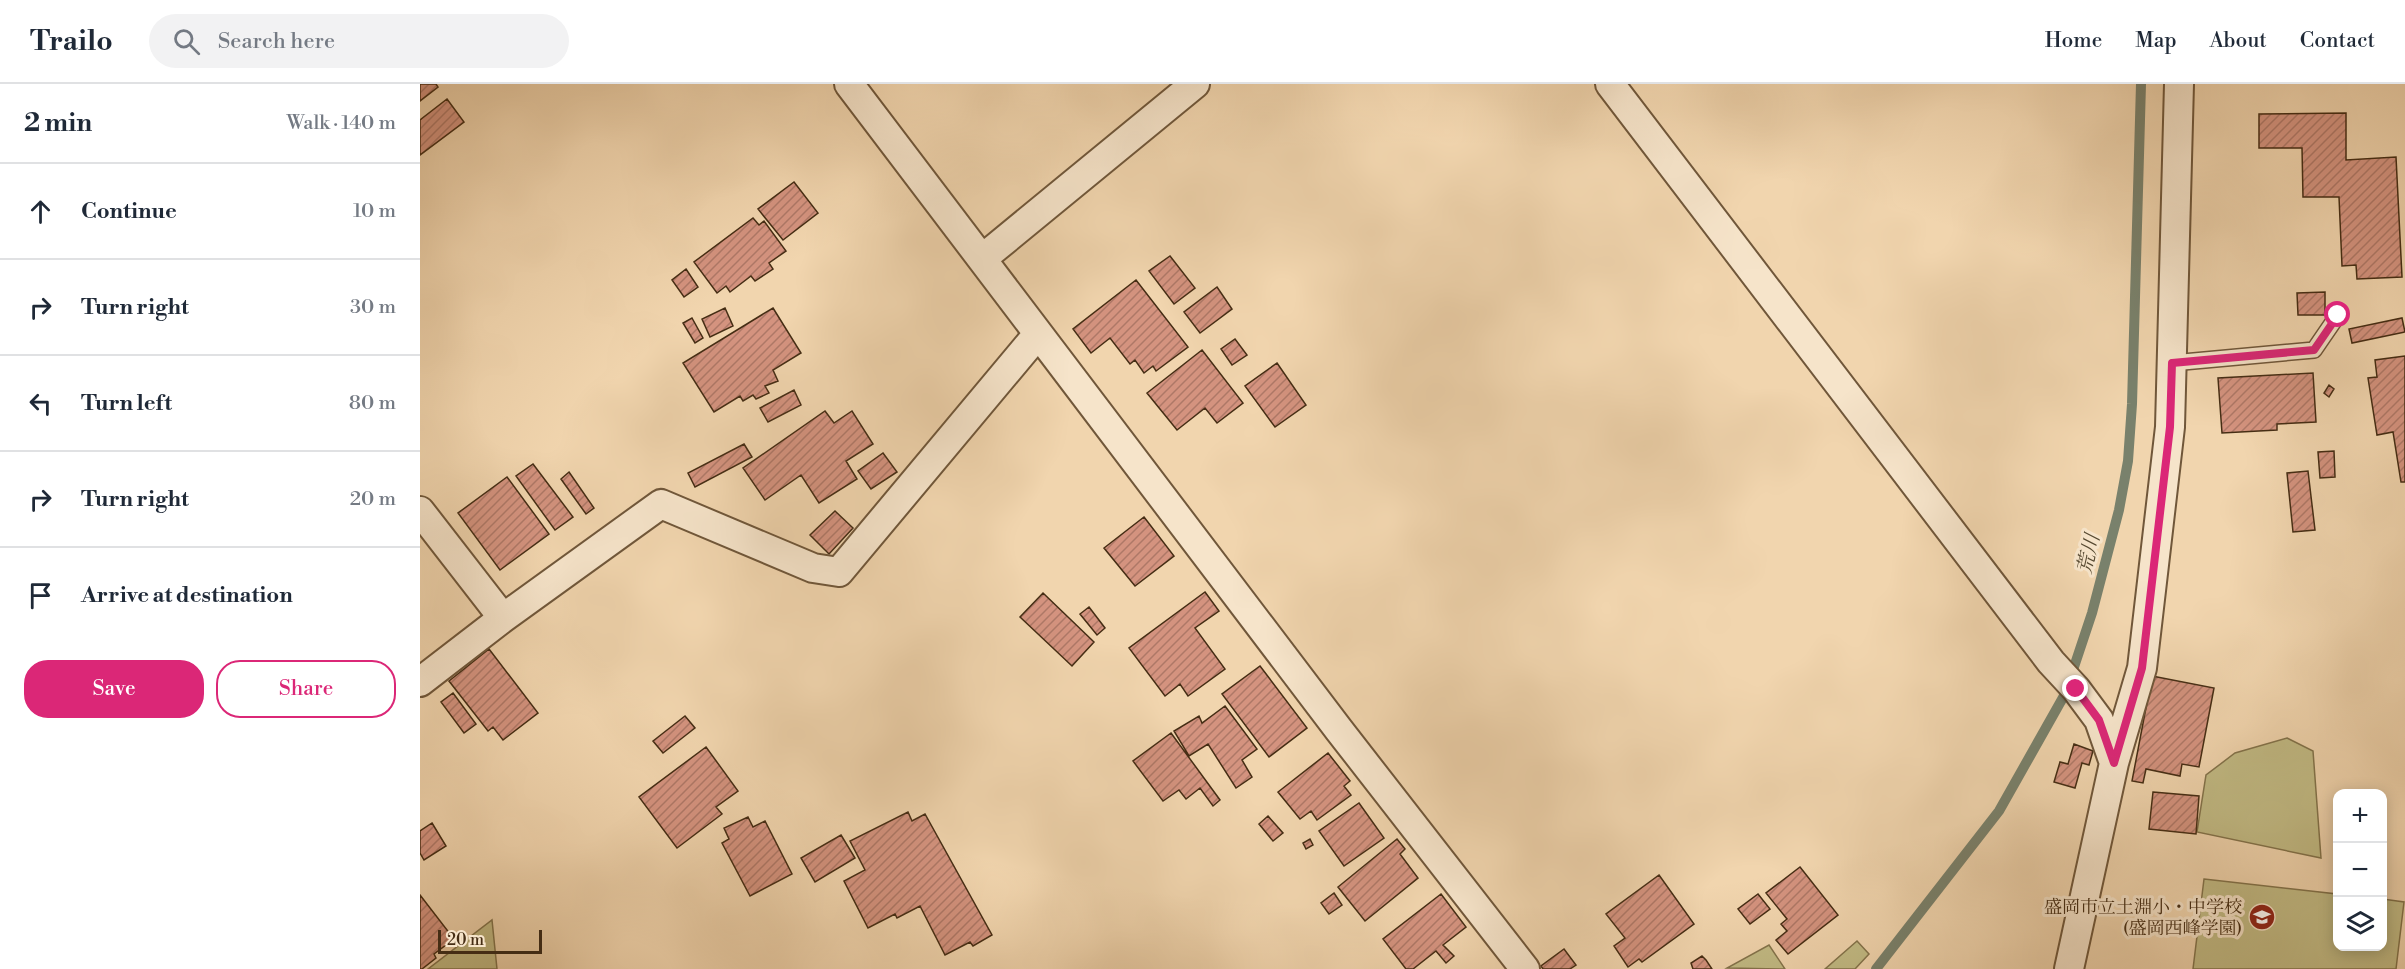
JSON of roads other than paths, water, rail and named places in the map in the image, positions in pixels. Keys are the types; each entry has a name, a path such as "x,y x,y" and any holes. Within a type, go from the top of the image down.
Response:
{"street":[{"path":"849,84 1525,969"},
{"path":"983,258 1195,84"},
{"path":"1610,84 2099,720 2114,763"},
{"path":"2069,969 2114,763 2142,668 2170,427 2179,84"},
{"path":"420,682 503,618 661,504 813,568 839,572 1038,334"},
{"path":"420,511 503,618"}],"lane":[{"path":"2172,363 2314,350 2338,315"}],"waterway":[{"name":"荒川","path":"1876,969 1999,811 2065,694 2092,613 2119,510 2128,461 2132,404 2141,84"}],"place":[{"name":"盛岡市立土淵小・中学校 (盛岡西峰学園)","path":"2262,917"}]}
